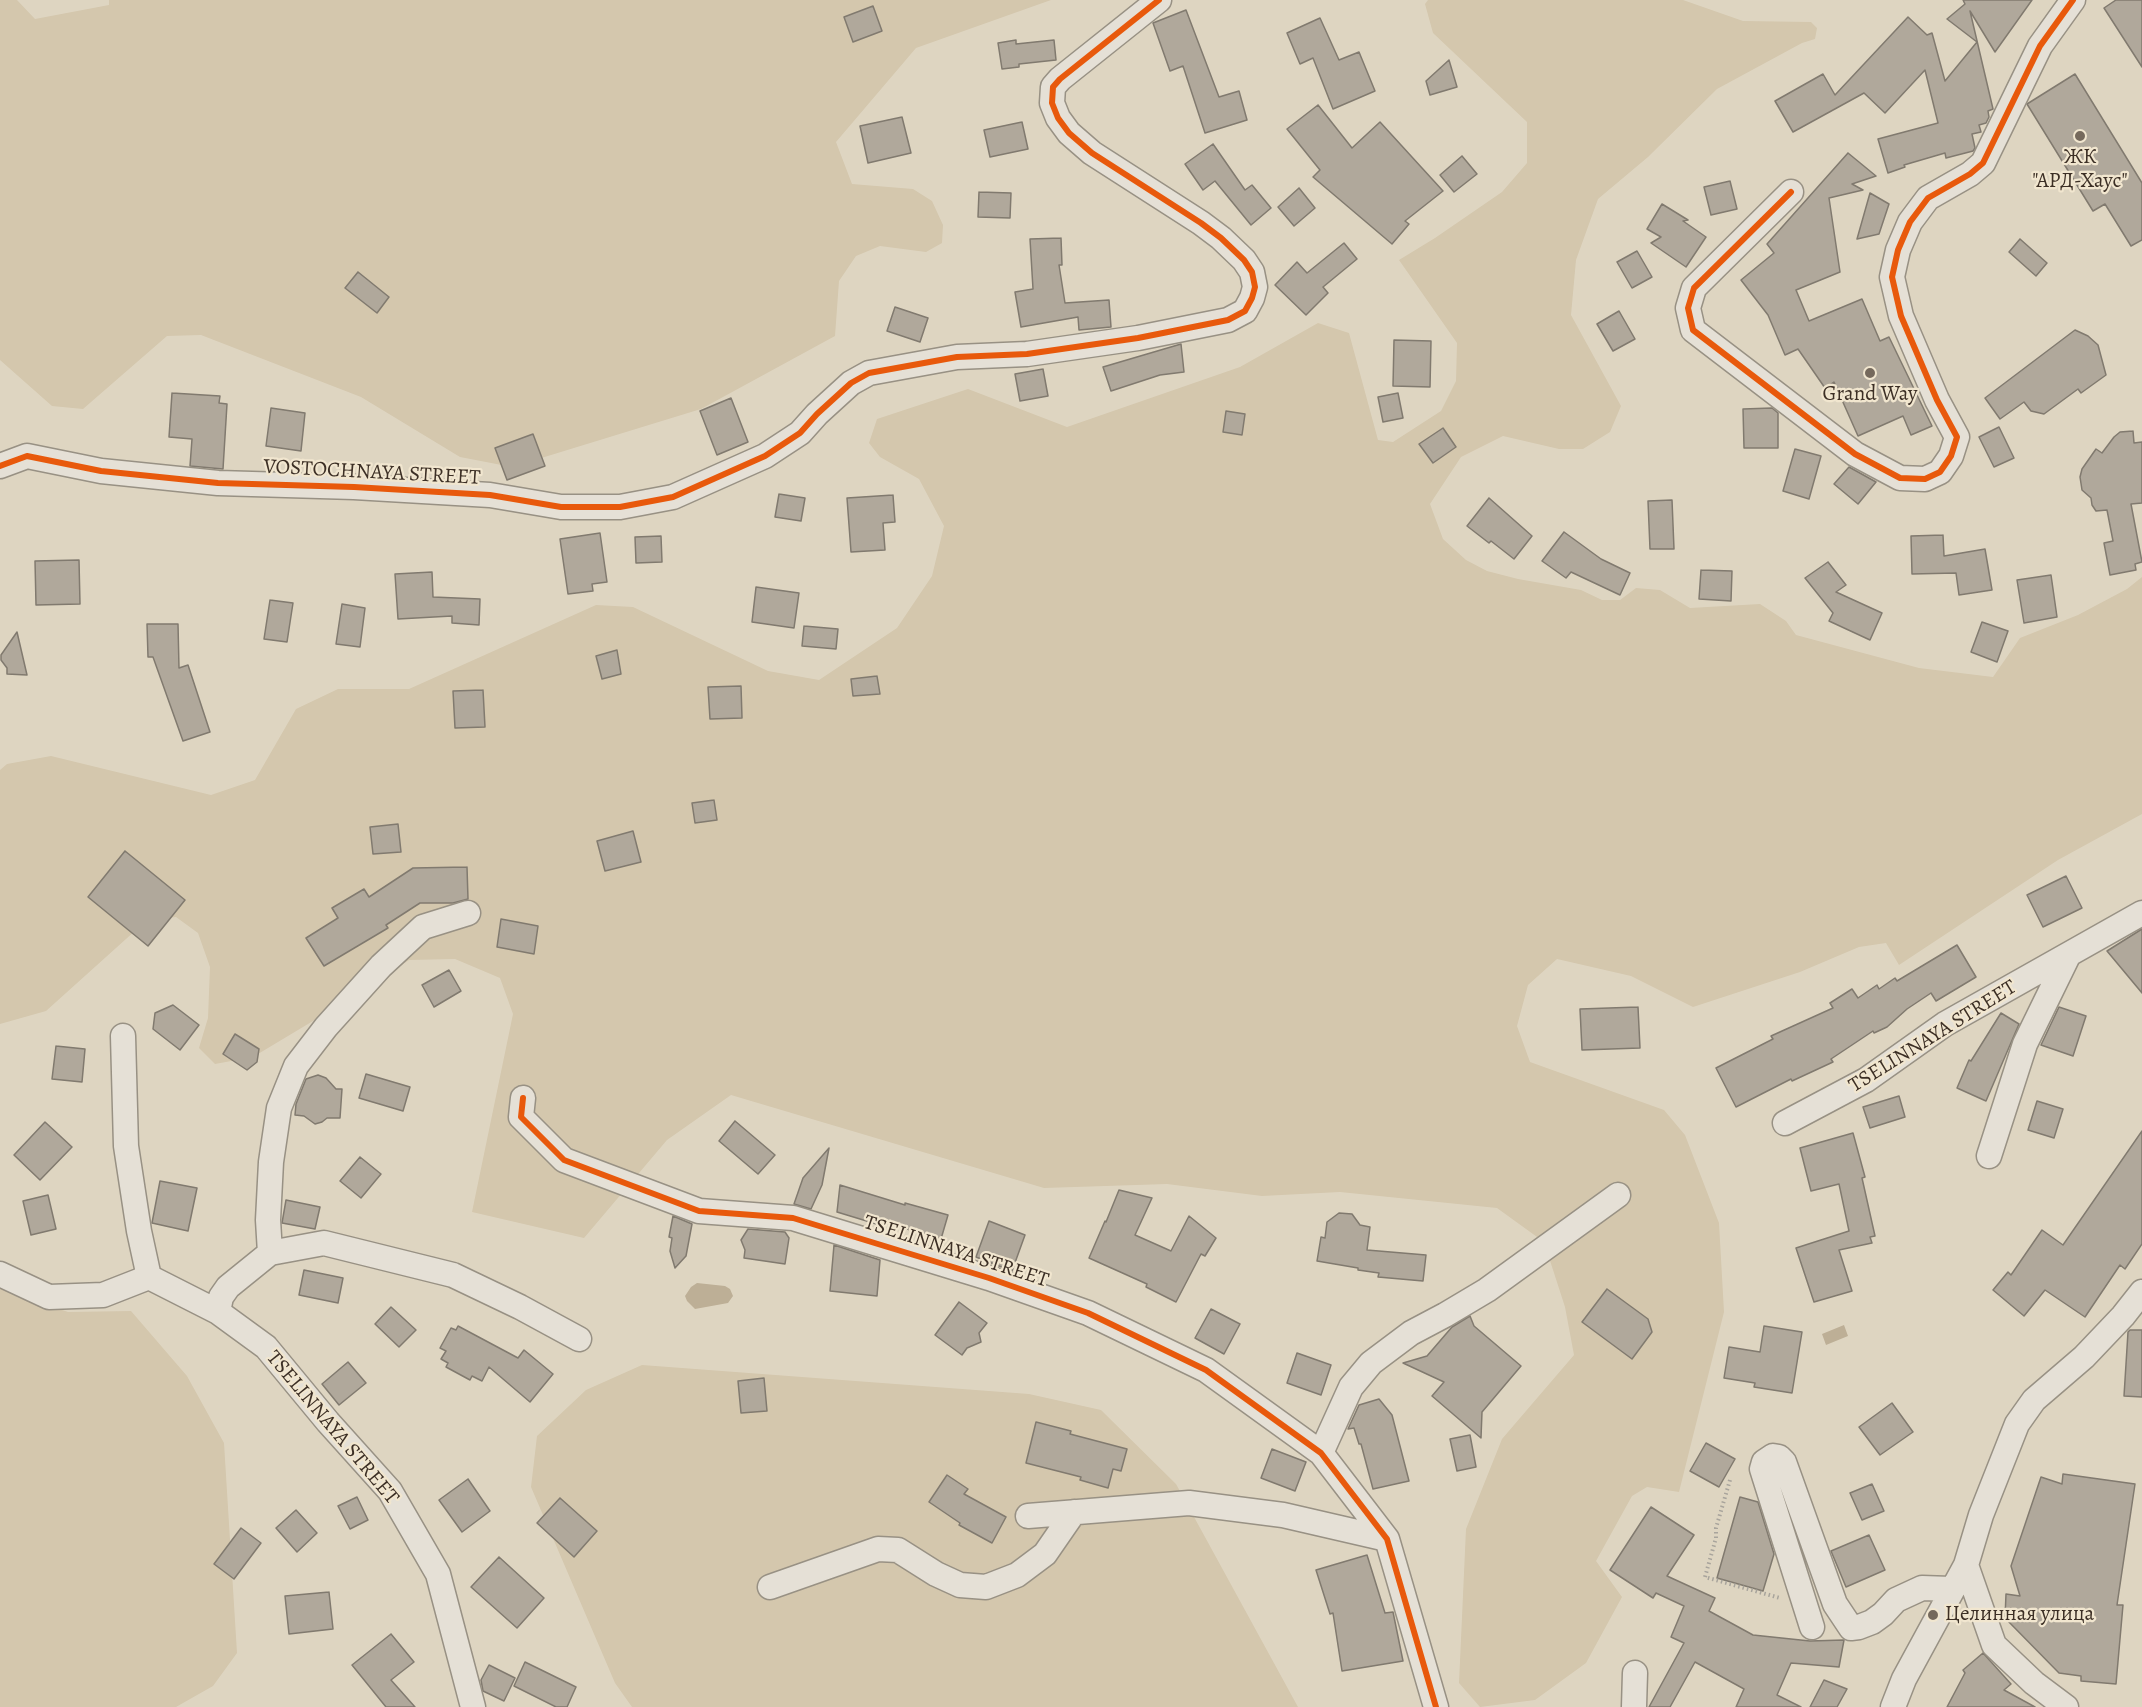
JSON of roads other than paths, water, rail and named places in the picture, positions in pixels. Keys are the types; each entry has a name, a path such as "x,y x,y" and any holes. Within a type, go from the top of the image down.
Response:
{"street":[{"name":"VOSTOCHNAYA STREET","path":"0,465 27,456 101,471 218,483 354,487 490,495 561,507 620,507 673,497 765,456 800,433 851,383 869,373 957,357 1027,354 1138,338 1228,320 1245,311 1255,287 1252,272 1244,260 1202,223 1092,153 1069,133 1058,118 1052,103 1053,87 1060,79 1159,0"},
{"path":"1791,192 1694,288 1688,308 1693,330 1855,454 1900,478 1924,479 1940,472 1951,456 1957,437 1937,400 1901,316 1892,277 1898,250 1910,222 1928,198 1971,174 1983,162 2040,46 2073,0"},
{"path":"270,1253 268,1220 271,1162 279,1108 296,1066 326,1027 381,966 423,927 468,913"},
{"name":"TSELINNAYA STREET","path":"1785,1123 1866,1080 1946,1024 2142,913"},
{"path":"1989,1156 2025,1044 2068,956"},
{"path":"0,1274 49,1297 103,1295 149,1277 139,1231 126,1146 123,1036"},
{"name":"TSELINNAYA STREET","path":"523,1098 521,1117 564,1160 699,1211 793,1218 989,1278 1088,1313 1206,1370 1321,1453 1387,1539 1436,1707"},
{"path":"1321,1453 1351,1387 1371,1363 1411,1333 1487,1290 1617,1194"},
{"path":"218,1312 220,1296 270,1253 324,1243 453,1275 520,1307 579,1339"},
{"name":"TSELINNAYA STREET","path":"149,1277 218,1312 266,1347 328,1422 390,1491 438,1574 473,1707"},
{"path":"1893,1707 1904,1679 1966,1565 1981,1515 2017,1424 2034,1400 2084,1357 2123,1316 2142,1292"},
{"path":"1812,1627 1762,1469 1764,1462 1773,1456 1779,1457 1784,1462 1835,1604 1851,1628 1872,1622 1896,1600 1922,1588 1952,1589"},
{"path":"1028,1515 1189,1503 1283,1515 1387,1539"},
{"path":"770,1587 878,1549 898,1550 936,1574 960,1585 987,1587 1017,1575 1045,1554 1074,1512"},
{"path":"1966,1565 1994,1645 2034,1683 2066,1707"},
{"path":"1634,1707 1635,1673"}],"place":[{"name":"ЖК \"АРД-Хаус\"","path":"2080,136"},
{"name":"Grand Way","path":"1870,373"},
{"name":"Целинная улица","path":"1933,1615"}]}
